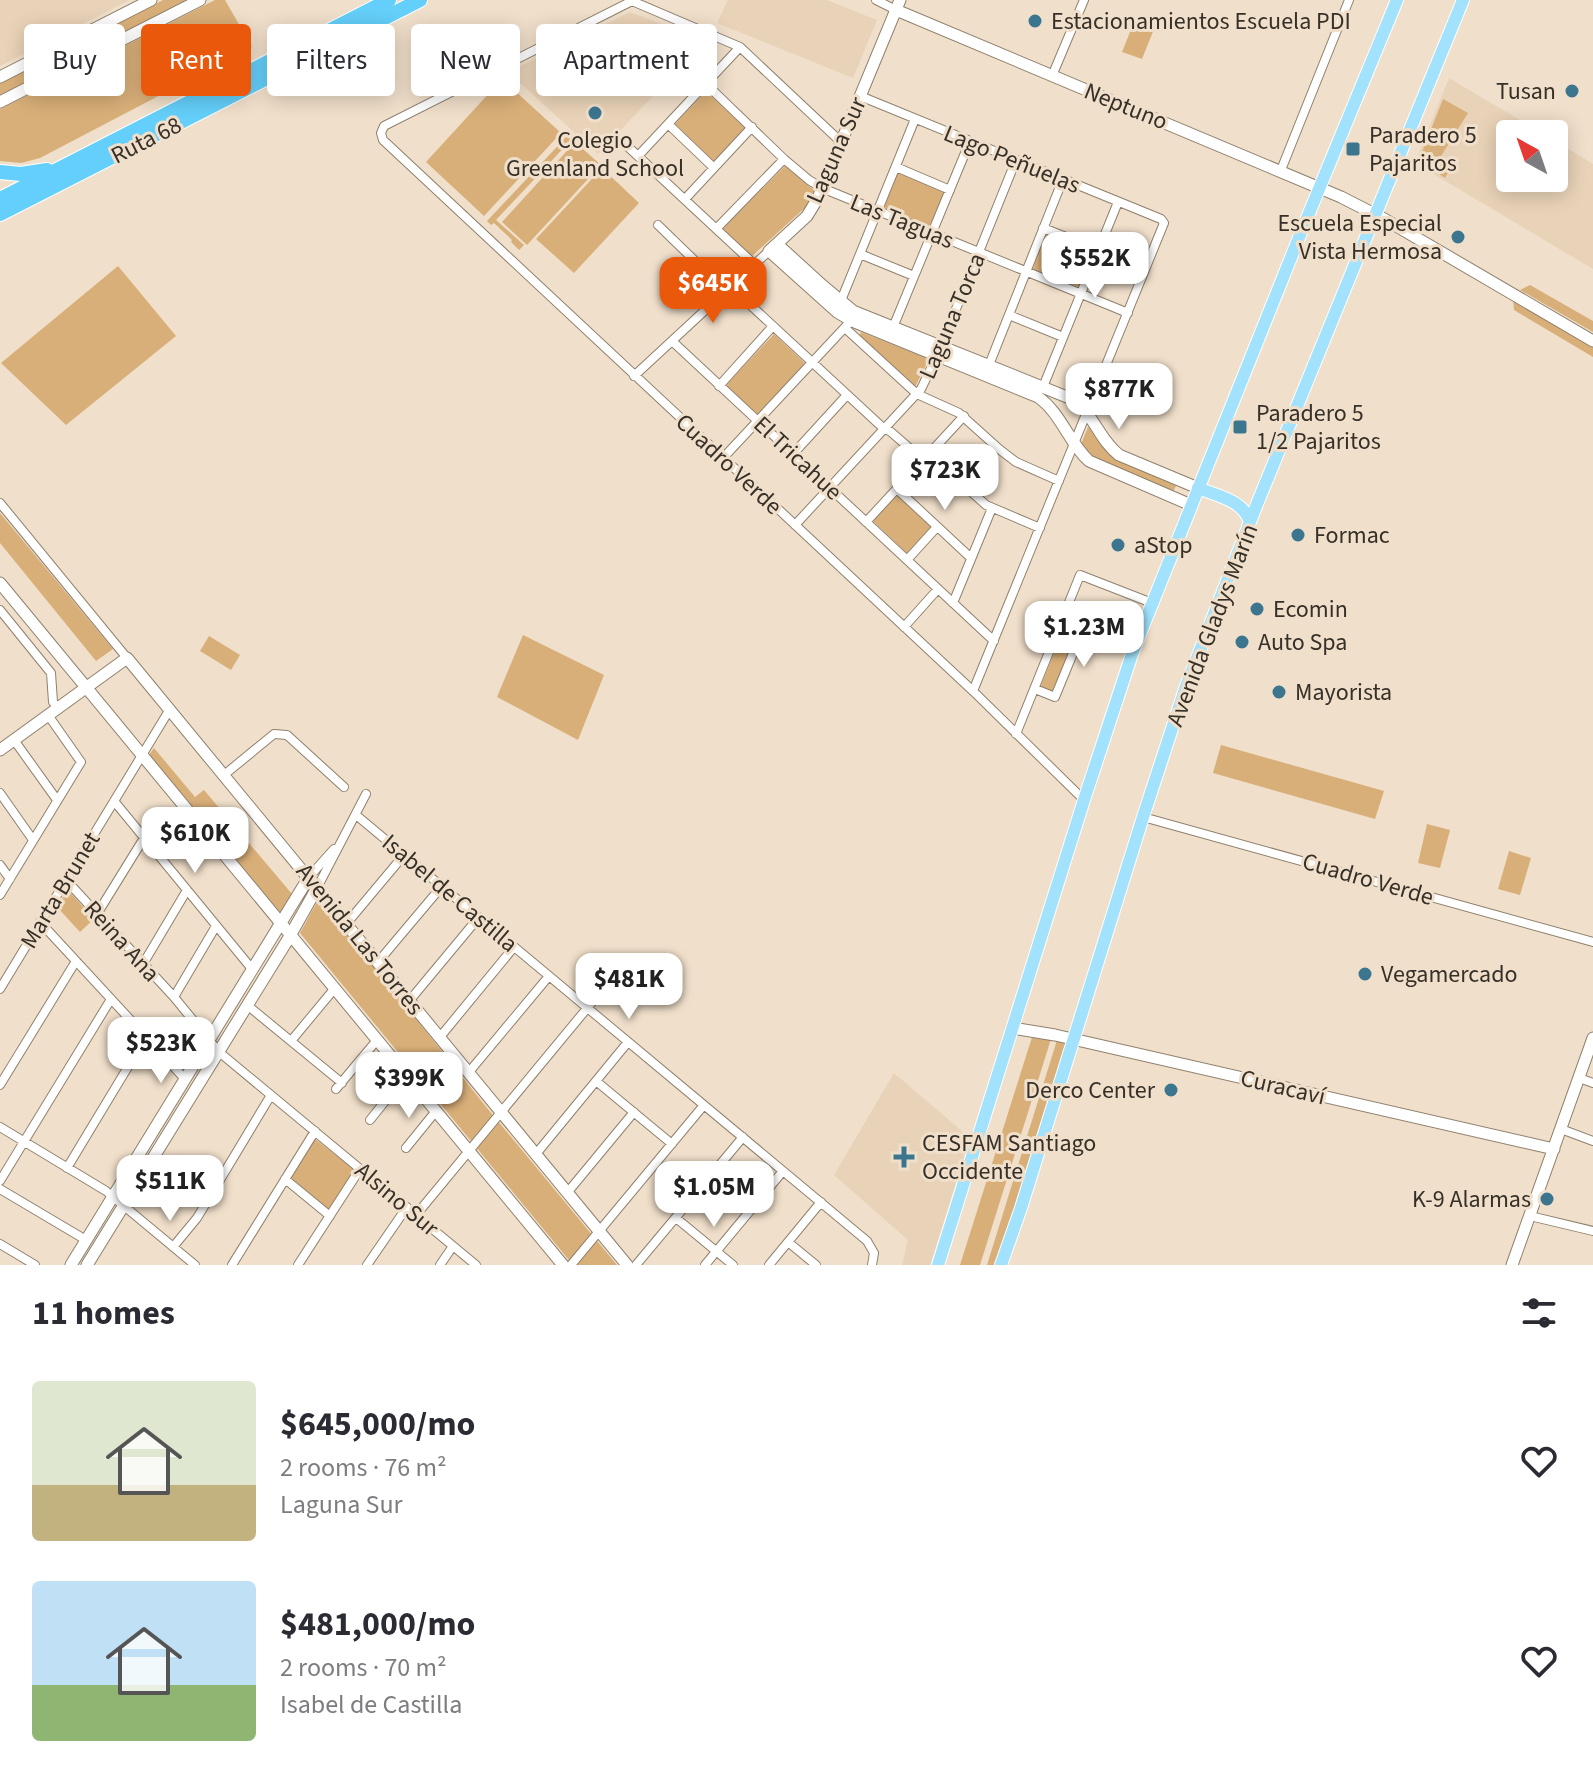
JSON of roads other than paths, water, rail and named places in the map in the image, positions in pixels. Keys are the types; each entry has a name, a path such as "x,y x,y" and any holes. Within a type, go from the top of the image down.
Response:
{"highway":[{"name":"Ruta 68","path":"0,199 389,0"},
{"name":"Ruta 68","path":"0,214 420,0"},
{"path":"0,172 27,173 74,161"}],"main road":[{"path":"938,1265 1121,687 1191,505 1397,0"},
{"name":"Avenida Gladys Marín","path":"1001,1265 1185,689 1463,0"},
{"path":"1198,488 1241,506 1250,522"}],"street":[{"path":"0,77 151,0"},
{"path":"0,102 200,0"},
{"name":"Neptuno","path":"876,0 898,5 1052,76 1320,187 1376,214 1593,341"},
{"path":"1052,76 1084,0"},
{"path":"1281,170 1349,0"},
{"path":"633,1 740,47 841,142"},
{"name":"Cuadro Verde","path":"633,1 384,126 381,133 383,140 973,691 1084,800"},
{"name":"Laguna Sur","path":"634,376 807,216 822,188 898,5"},
{"path":"717,72 740,47"},
{"name":"Las Taguas","path":"717,94 784,159 822,188 1128,313"},
{"path":"638,156 695,96"},
{"name":"Lago Peñuelas","path":"860,96 1164,222 1128,313"},
{"path":"839,307 915,119"},
{"path":"668,124 714,168"},
{"path":"685,199 752,127"},
{"path":"894,325 970,141"},
{"path":"626,145 755,265"},
{"path":"716,229 784,159"},
{"name":"Laguna Torca","path":"795,525 917,394 939,350 1016,160"},
{"path":"896,167 950,190"},
{"path":"989,365 1063,179"},
{"path":"1043,387 1118,202"},
{"path":"658,225 885,428 982,503 1040,528"},
{"path":"1043,228 1099,250"},
{"path":"773,248 839,307 848,324 917,394 954,409 1011,459 1059,481"},
{"path":"860,254 914,276"},
{"path":"839,307 894,325 1038,397 1051,409 1084,457 1191,505"},
{"path":"973,691 1128,313"},
{"path":"1009,315 1063,337"},
{"path":"848,324 989,365 1076,401 1119,455 1198,488"},
{"path":"723,458 848,324"},
{"path":"719,386 773,326"},
{"name":"El Tricahue","path":"672,341 994,641"},
{"path":"793,454 847,395"},
{"path":"866,522 964,416"},
{"path":"897,489 971,558"},
{"name":"Avenida Las Torres","path":"0,503 440,1037 472,1068 502,1112 627,1265"},
{"path":"953,603 992,508"},
{"path":"907,560 937,527"},
{"path":"1016,734 1080,575 1152,603"},
{"name":"Avenida Las Torres","path":"0,583 563,1265"},
{"path":"904,627 938,589"},
{"path":"0,610 51,673 53,712 81,762 0,895"},
{"path":"1035,689 1055,697 1083,629 1063,621"},
{"path":"0,750 127,658"},
{"name":"Marta Brunet","path":"0,989 170,709"},
{"path":"224,775 274,734 281,733 344,787"},
{"path":"14,740 57,800"},
{"path":"0,793 33,840"},
{"path":"87,1265 291,935 366,794"},
{"path":"114,801 252,969"},
{"name":"Isabel de Castilla","path":"356,815 867,1241 873,1249 872,1265"},
{"name":"Cuadro Verde","path":"1143,817 1593,942"},
{"path":"97,914 144,838"},
{"path":"71,1265 309,877 343,840"},
{"path":"347,923 404,855"},
{"path":"0,865 10,879"},
{"name":"Reina Ana","path":"66,880 174,997 208,1040"},
{"path":"378,962 442,886"},
{"path":"143,964 187,890"},
{"path":"410,1000 479,917"},
{"path":"40,922 185,1079"},
{"path":"174,997 216,926"},
{"path":"440,1037 514,947"},
{"path":"0,1085 76,961"},
{"path":"472,1068 549,976"},
{"path":"291,1041 335,988"},
{"path":"416,1215 603,989"},
{"path":"0,1181 111,999"},
{"path":"247,1005 339,1086 377,1040"},
{"name":"Curacaví","path":"1012,1028 1030,1029 1554,1149"},
{"path":"67,1168 146,1037"},
{"path":"1512,1265 1593,1038"},
{"name":"Alsino Sur","path":"208,1040 476,1265"},
{"path":"536,1154 628,1042"},
{"path":"370,1120 406,1075"},
{"path":"1579,1078 1593,1083"},
{"path":"596,1081 672,1144"},
{"path":"173,1247 197,1218 271,1095"},
{"path":"571,1265 704,1105"},
{"path":"406,1148 436,1111"},
{"path":"567,1193 634,1112"},
{"path":"0,1127 113,1197 195,1265"},
{"path":"1561,1129 1593,1141"},
{"path":"232,1265 315,1131"},
{"path":"636,1265 743,1137"},
{"path":"298,1265 360,1169"},
{"path":"705,1265 783,1171"},
{"path":"285,1179 330,1216"},
{"path":"0,1189 86,1240"},
{"path":"769,1265 821,1202"},
{"path":"367,1265 407,1207"},
{"path":"1530,1216 1592,1228"},
{"path":"676,1218 733,1265"},
{"path":"788,1242 816,1265"},
{"path":"0,1244 35,1265"},
{"path":"440,1265 453,1246"}],"place":[{"name":"Estacionamientos Escuela PDI","path":"1035,21"},
{"name":"Tusan","path":"1572,91"},
{"name":"Colegio Greenland School","path":"595,113"},
{"name":"Paradero 5 Pajaritos","path":"1353,149"},
{"name":"Escuela Especial Vista Hermosa","path":"1458,237"},
{"name":"Paradero 5 1/2 Pajaritos","path":"1240,427"},
{"name":"Formac","path":"1298,535"},
{"name":"aStop","path":"1118,545"},
{"name":"Ecomin","path":"1257,609"},
{"name":"Auto Spa","path":"1242,642"},
{"name":"Mayorista","path":"1279,692"},
{"name":"Vegamercado","path":"1365,974"},
{"name":"Derco Center","path":"1171,1090"},
{"name":"CESFAM Santiago Occidente","path":"904,1157"},
{"name":"K-9 Alarmas","path":"1547,1199"}]}
